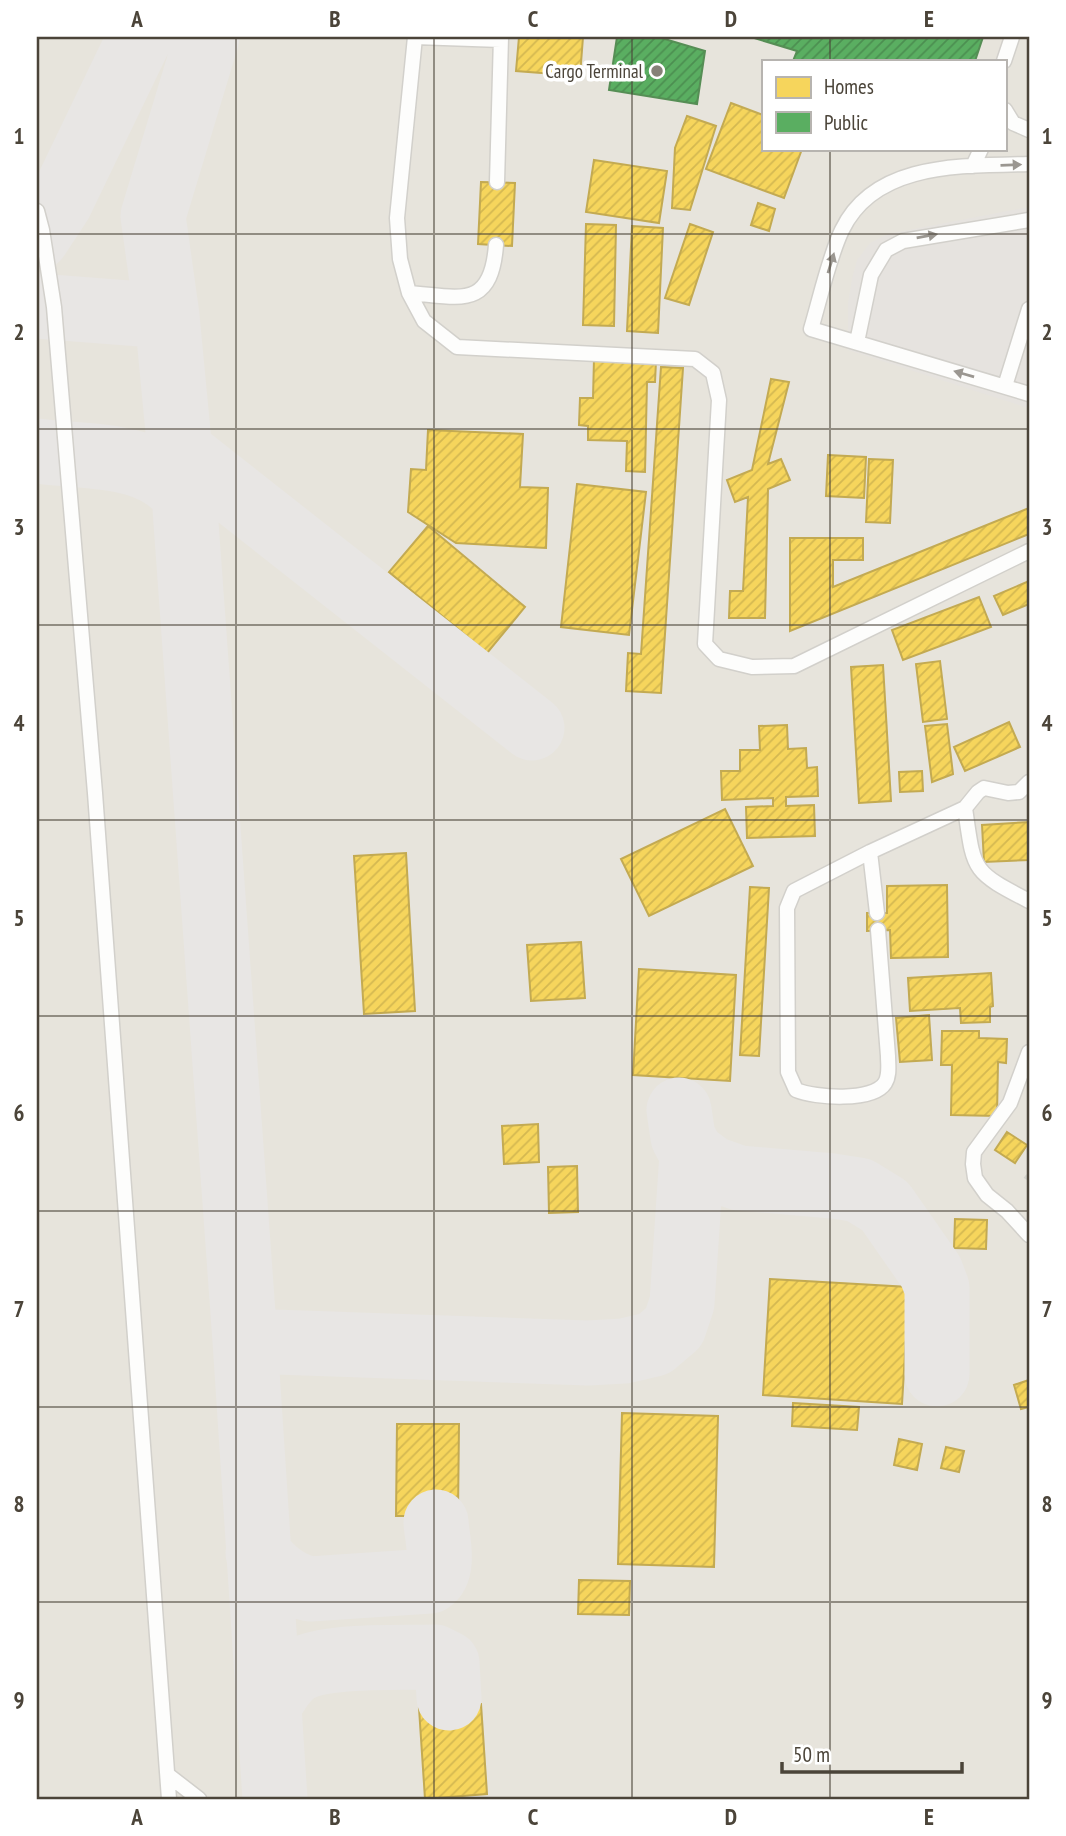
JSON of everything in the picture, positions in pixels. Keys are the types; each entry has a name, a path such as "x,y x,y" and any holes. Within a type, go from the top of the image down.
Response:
{"lane":[{"path":"497,182 501,38 415,37 397,218 400,258 409,293 424,321 457,347 695,359 713,373 719,400 705,644 719,659 752,667 794,666 1029,551"},
{"path":"1004,60 1012,37"},
{"path":"1006,112 1013,123 1029,130"},
{"path":"973,166 981,150"},
{"path":"1029,164 949,167 908,176 880,188 855,207 841,232 811,329 1029,394"},
{"path":"37,211 54,307 95,793 169,1799"},
{"path":"857,342 871,275 886,250 903,241 1029,220"},
{"path":"409,293 454,297 473,295 485,286 494,270 496,245"},
{"path":"1005,386 1029,309"},
{"path":"1014,358 1029,362"},
{"path":"878,930 888,1056 888,1076 885,1084 871,1094 861,1096 811,1095 796,1090 788,1072 789,898 800,886 965,808 984,788 1008,793 1019,792 1029,782"},
{"path":"965,808 972,857 981,873 1029,901"},
{"path":"870,852 877,913"},
{"path":"1029,1052 1010,1103 974,1152 973,1164 975,1178 987,1195 1007,1211 1029,1235"},
{"path":"168,1775 199,1799"}],"shaded area":[{"path":"37,37 1029,37 1029,1799 37,1799"},
{"path":"1029,207 1028,408 848,350 848,303 852,279 857,260 870,243 888,234"}],"building: Homes":[{"path":"519,37 583,37 580,76 516,71"},
{"path":"731,103 762,115 762,150 802,150 784,198 706,169"},
{"path":"687,116 716,126 690,210 672,208 675,148"},
{"path":"594,160 667,171 659,223 586,212"},
{"path":"481,182 515,183 512,246 478,244"},
{"path":"758,203 775,209 769,231 751,225"},
{"path":"586,224 616,225 614,326 583,325"},
{"path":"690,224 713,232 689,305 665,298"},
{"path":"632,226 663,228 658,333 627,331"},
{"path":"594,359 656,361 655,382 647,382 645,472 626,471 627,441 588,440 588,426 579,425 580,398 593,398"},
{"path":"661,367 683,368 661,693 626,691 628,653 641,654"},
{"path":"771,379 789,382 768,464 781,459 790,480 768,489 765,618 729,618 730,591 743,591 748,497 735,502 727,480 752,470"},
{"path":"428,430 523,434 520,487 548,488 546,548 456,543 408,512 411,469 426,470"},
{"path":"828,455 866,457 864,498 826,496"},
{"path":"869,459 893,460 890,523 866,522"},
{"path":"577,484 646,492 629,635 561,627"},
{"path":"1029,508 1029,534 790,631 790,538 863,538 863,560 833,560 833,587"},
{"path":"428,526 525,607 487,653 389,572"},
{"path":"1029,581 1029,604 1003,615 994,596"},
{"path":"979,597 991,627 903,660 892,630"},
{"path":"940,661 947,719 923,722 916,664"},
{"path":"883,665 891,801 859,803 851,667"},
{"path":"1009,722 1020,747 965,771 954,747"},
{"path":"947,724 953,774 932,782 925,726"},
{"path":"787,725 788,749 806,748 807,768 817,767 818,796 786,797 786,806 814,805 815,836 747,838 746,807 773,806 773,798 722,800 721,771 740,771 740,750 760,750 759,726"},
{"path":"922,771 923,791 900,792 899,772"},
{"path":"725,809 753,866 649,916 621,859"},
{"path":"1029,822 1029,860 984,862 982,825"},
{"path":"406,853 415,1011 364,1014 354,856"},
{"path":"947,885 948,957 891,958 890,930 867,931 867,913 887,913 887,886"},
{"path":"750,887 769,888 759,1056 740,1055"},
{"path":"581,942 585,998 531,1001 527,945"},
{"path":"639,969 736,975 730,1081 633,1075"},
{"path":"991,973 993,1006 990,1007 990,1022 961,1023 960,1008 910,1011 908,978"},
{"path":"929,1015 932,1060 900,1062 896,1018"},
{"path":"942,1031 979,1031 979,1038 1007,1039 1006,1063 998,1062 997,1116 951,1115 952,1065 941,1065"},
{"path":"538,1124 539,1162 504,1164 502,1126"},
{"path":"1007,1132 1027,1145 1015,1163 995,1150"},
{"path":"577,1166 578,1212 549,1213 548,1167"},
{"path":"955,1219 987,1220 986,1249 954,1248"},
{"path":"770,1279 909,1287 902,1404 763,1395"},
{"path":"1029,1380 1029,1407 1021,1409 1014,1385"},
{"path":"793,1403 859,1407 857,1430 792,1426"},
{"path":"622,1413 718,1416 714,1567 618,1564"},
{"path":"397,1424 459,1424 458,1516 396,1516"},
{"path":"899,1439 922,1444 917,1470 894,1465"},
{"path":"946,1447 964,1451 959,1472 941,1468"},
{"path":"579,1580 630,1581 629,1615 578,1614"},
{"path":"481,1704 487,1794 425,1799 419,1708"}],"building: Public":[{"name":"Cargo Terminal","path":"617,37 658,37 705,51 697,104 609,90"},
{"path":"751,37 983,37 975,60 793,60 797,51"}],"taxiway":[{"path":"37,238 60,203 140,37"},
{"path":"207,37 153,216 167,316 184,495 275,1799"},
{"path":"37,306 167,316"},
{"path":"179,450 532,728"},
{"path":"37,451 97,456 136,464 170,481 184,495"},
{"path":"245,1341 588,1353 624,1351 654,1344 674,1327 682,1303 692,1154 683,1137 679,1110"},
{"path":"692,1154 711,1168 739,1178 859,1190 885,1206 931,1272 937,1288 937,1374"},
{"path":"258,1553 281,1576 310,1589 430,1581 438,1570 439,1562 436,1522"},
{"path":"269,1706 284,1682 303,1668 319,1663 359,1658 435,1657 447,1663 449,1698"}],"place":[{"name":"Cargo Terminal","path":"657,71"}]}
